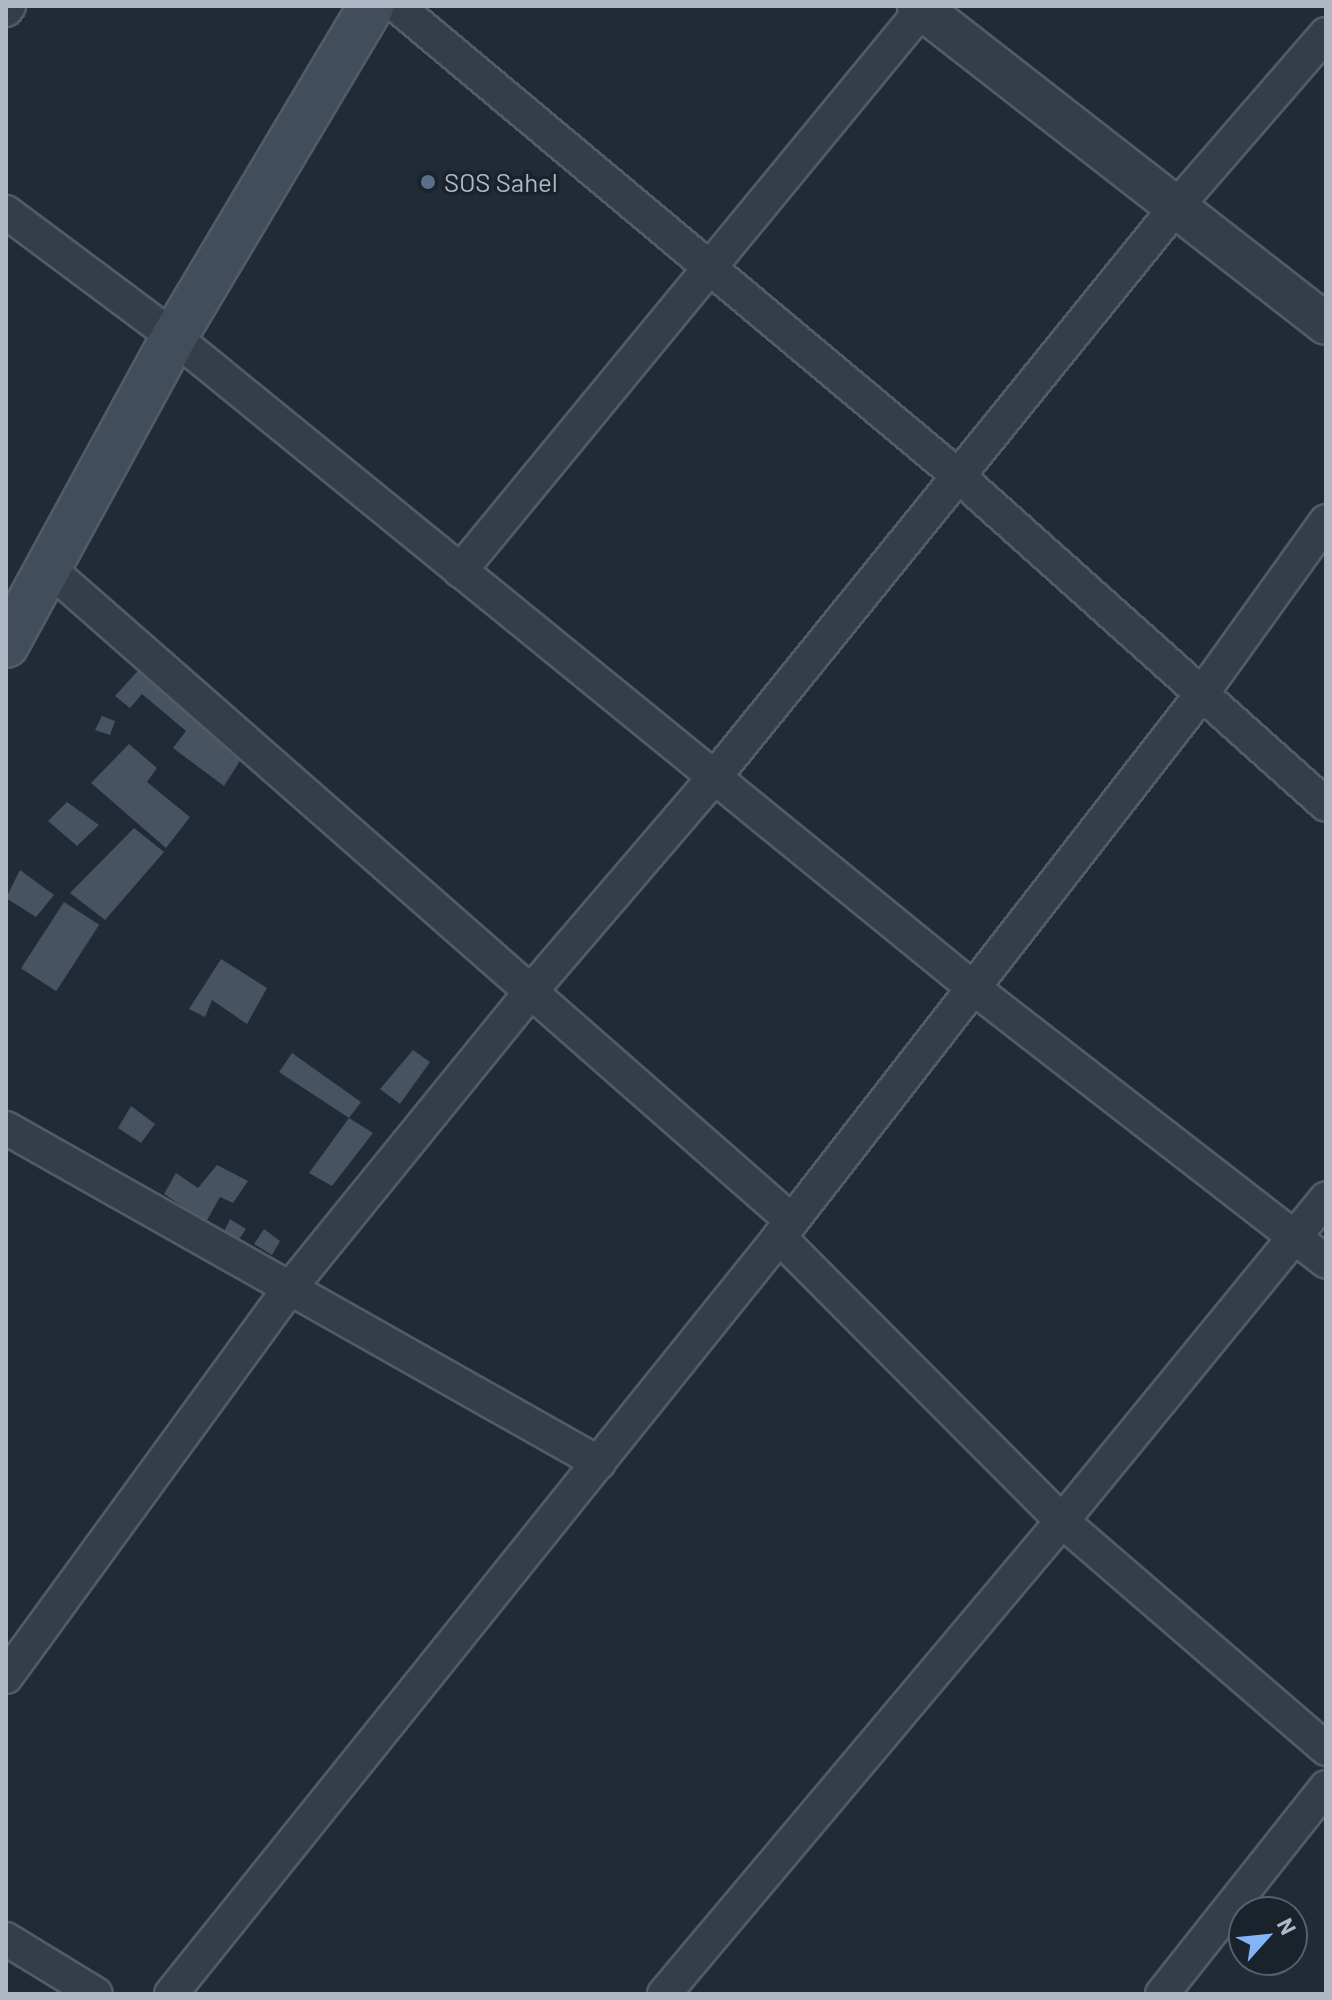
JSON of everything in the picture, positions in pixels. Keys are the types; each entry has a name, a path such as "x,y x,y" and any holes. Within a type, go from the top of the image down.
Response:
{"main road":[{"path":"6,645 174,337 371,6"}],"street":[{"path":"397,6 711,265 956,474 1326,805"},
{"path":"460,571 922,7 1326,324"},
{"path":"6,1677 290,1288 532,990 713,779 956,474 1176,207 1326,34"},
{"path":"6,212 174,337 972,987 1326,1262"},
{"path":"171,1994 785,1229 1201,695 1326,521"},
{"path":"47,567 532,990 785,1229 1062,1521 1326,1749"},
{"path":"6,1128 599,1463"},
{"path":"664,1994 1062,1521 1326,1198"},
{"path":"1162,1994 1326,1787"},
{"path":"6,1939 96,1994"}],"building":[{"path":"143,665 245,753 224,786 173,748 186,731 142,694 130,708 115,696"},
{"path":"102,716 115,721 110,735 95,730"},
{"path":"129,744 157,768 147,782 190,817 166,848 91,783"},
{"path":"67,802 99,825 77,846 48,821"},
{"path":"134,828 164,852 105,920 70,893"},
{"path":"20,870 54,895 36,917 6,898"},
{"path":"64,902 99,925 56,991 21,968"},
{"path":"221,959 267,988 247,1024 212,1000 205,1017 189,1009"},
{"path":"413,1050 430,1062 400,1104 380,1089"},
{"path":"292,1053 361,1102 349,1118 279,1072"},
{"path":"131,1106 155,1124 141,1143 118,1128"},
{"path":"349,1118 373,1133 332,1186 309,1173"},
{"path":"217,1165 248,1181 233,1203 220,1197 206,1222 164,1194 176,1173 198,1188"},
{"path":"230,1219 246,1229 237,1242 223,1234"},
{"path":"264,1229 280,1241 272,1255 254,1244"}],"place":[{"name":"SOS Sahel","path":"428,182"}]}
